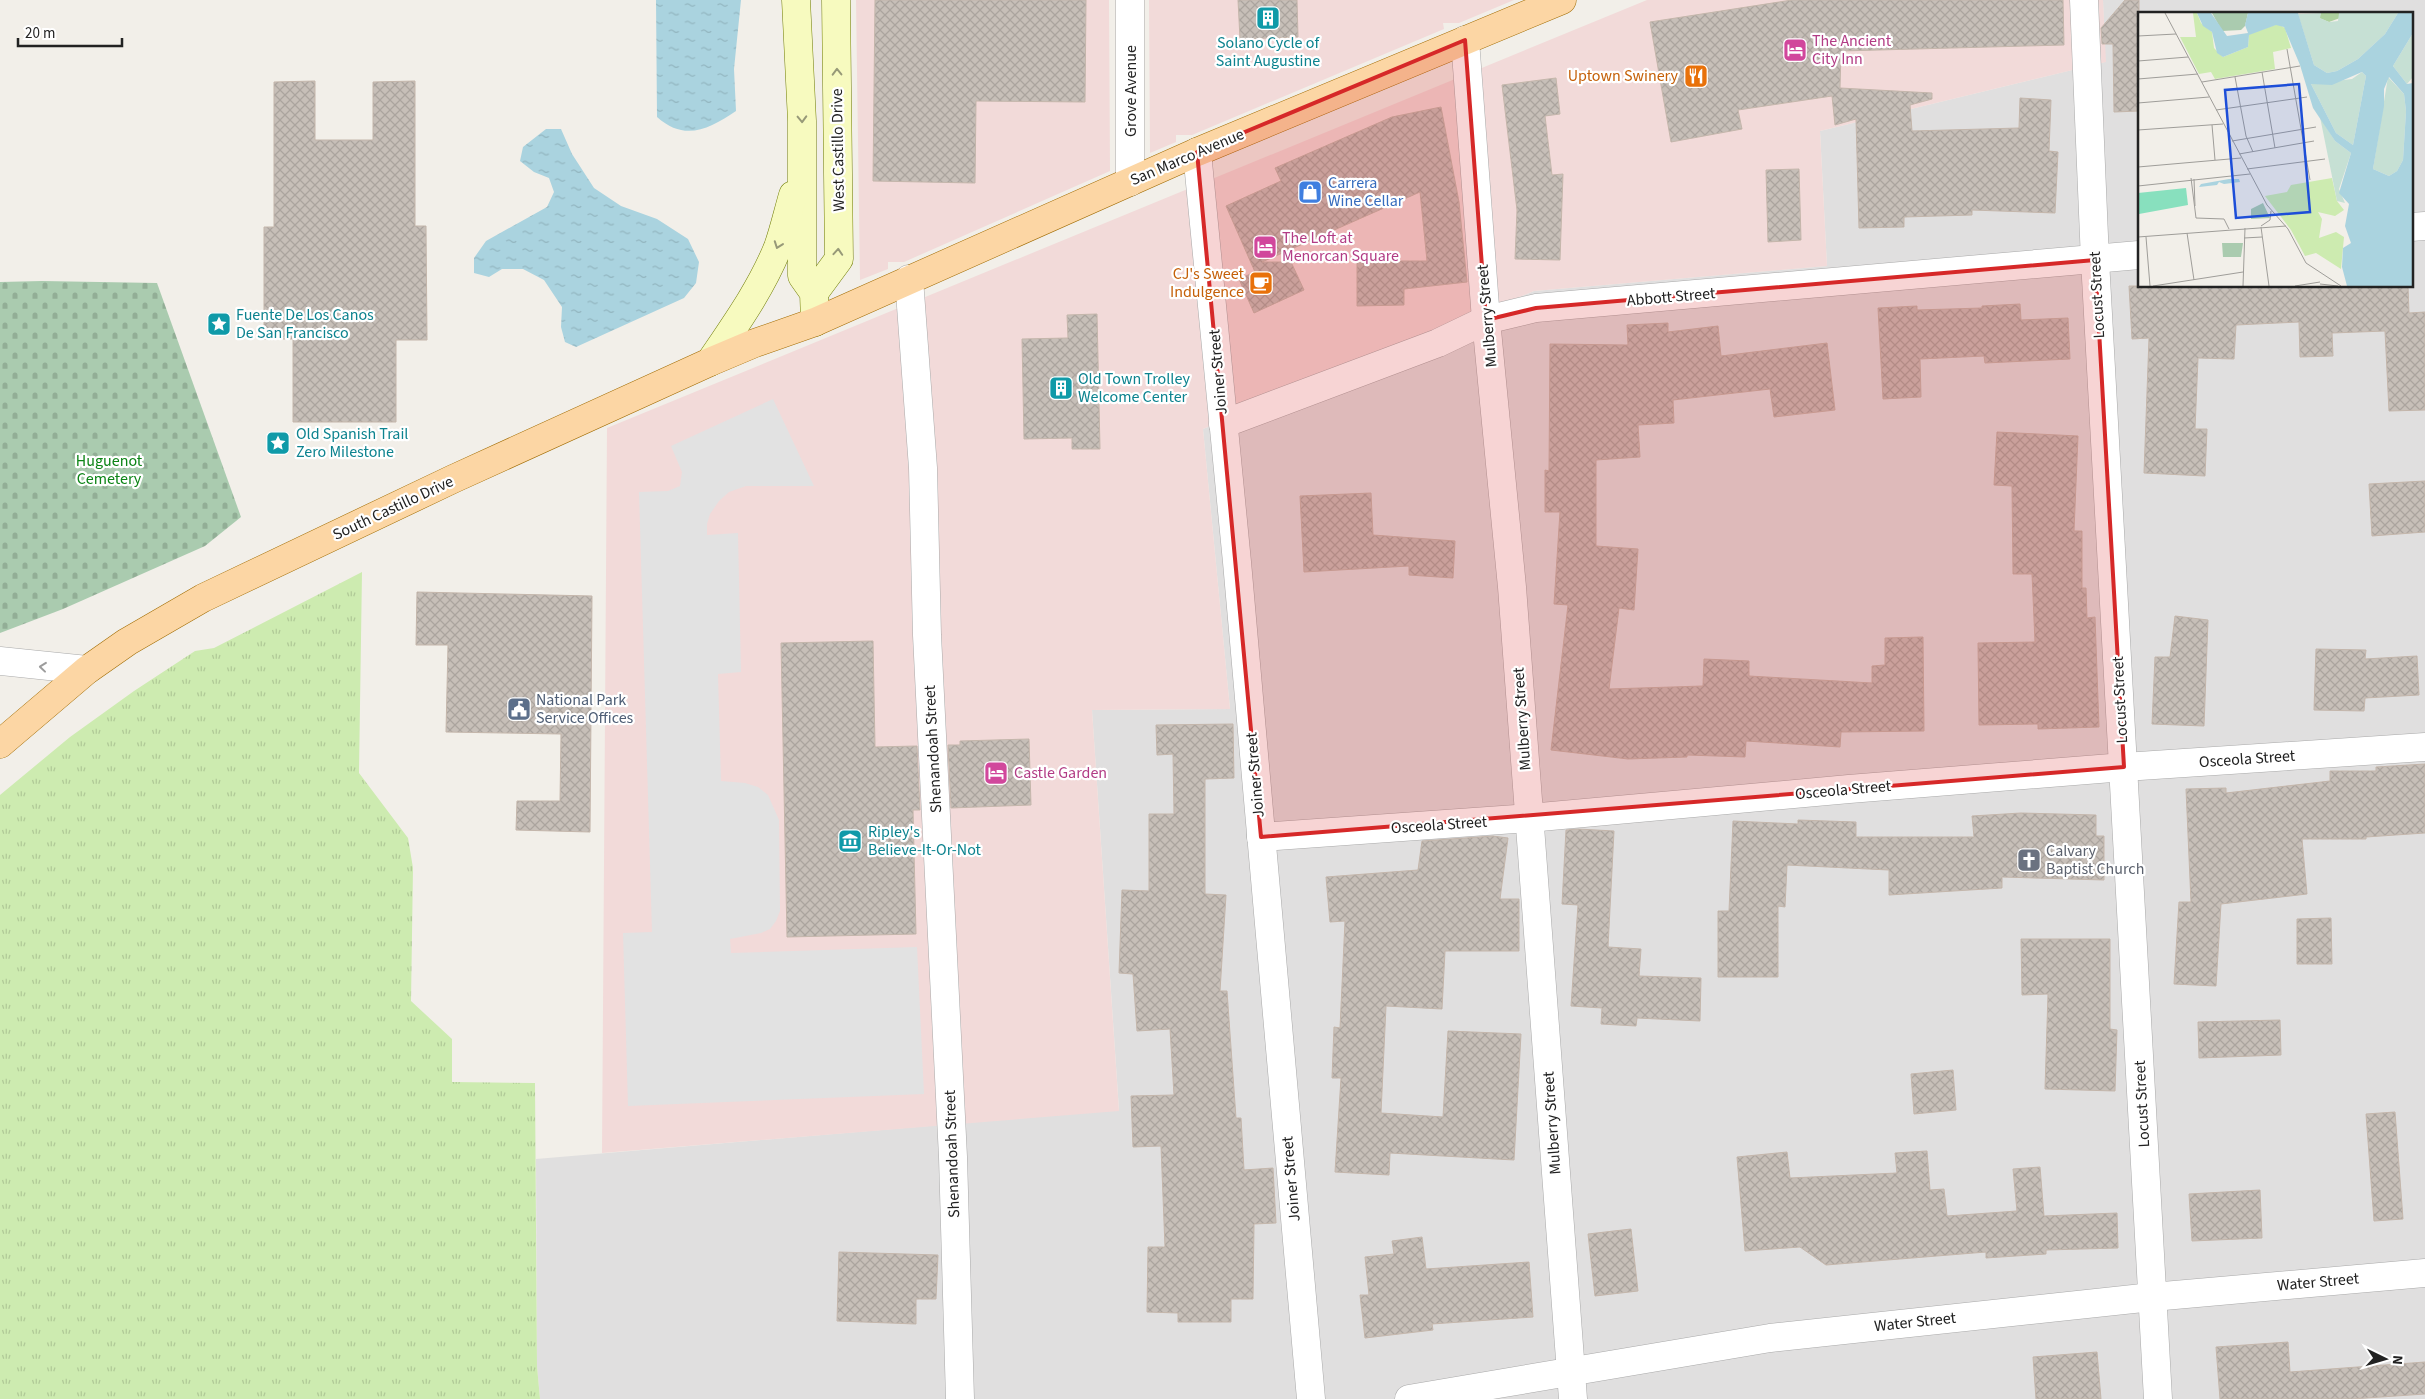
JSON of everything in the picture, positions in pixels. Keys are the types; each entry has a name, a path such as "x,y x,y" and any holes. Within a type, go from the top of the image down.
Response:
{"main road":[{"path":"796,0 802,121 802,276 814,293 815,322"},
{"name":"West Castillo Drive","path":"814,293 839,259 836,0"},
{"name":"San Marco Avenue","path":"815,322 1197,152 1562,0"},
{"path":"710,362 749,304 767,272 778,246 802,165"},
{"name":"South Castillo Drive","path":"0,744 87,670 127,642 203,598 444,483 710,362 754,343 815,322"}],"street":[{"name":"Grove Avenue","path":"1130,0 1130,182"},
{"name":"Locust Street","path":"2084,0 2095,260 2158,1399"},
{"name":"Mulberry Street","path":"1465,40 1486,320 1512,587 1573,1399"},
{"name":"Joiner Street","path":"1197,152 1311,1399"},
{"path":"2412,227 2425,226"},
{"name":"Abbott Street","path":"1223,424 1438,343 1486,320 1536,308 2138,255"},
{"name":"Shenandoah Street","path":"909,279 924,468 927,635 953,1157 960,1399"},
{"path":"0,661 87,670"},
{"name":"Osceola Street","path":"1261,837 1529,818 1859,788 2124,767 2425,747"},
{"name":"Water Street","path":"1409,1399 1770,1338 2152,1297 2425,1273"}],"highlighted area":[{"path":"1465,40 1486,320 1536,308 2095,260 2124,767 1261,837 1197,152"}],"shaded area":[{"path":"856,0 1109,0 1110,171 904,262 888,262 888,269 860,280"},
{"path":"1149,0 1514,0 1459,23 1443,23 1444,29 1192,135 1176,135 1176,142 1150,153"},
{"path":"1647,0 2103,0 2106,62 1820,131 1827,266 1534,291 1203,429 1230,709 1092,710 1119,1111 602,1153 607,428"},
{"path":"2103,0 2425,0 2425,1399 540,1399 537,1366 536,1159 1119,1110 1092,710 1230,709 1203,429 1534,291 1827,266 1820,131 2105,62"},
{"path":"773,399 814,486 746,486 729,492 719,501 710,514 707,524 707,535 738,533 741,672 718,674 721,781 745,783 758,787 768,795 779,820 780,911 770,929 761,933 730,939 731,953 917,947 924,1094 628,1106 623,933 652,932 639,492 668,491 680,486 682,472 671,446"}],"green space":[{"name":"Huguenot Cemetery","path":"0,282 157,283 241,517 205,546 63,609 0,633"},
{"path":"362,572 359,773 408,838 413,868 411,1001 452,1039 452,1082 535,1083 537,1366 540,1399 0,1399 0,795 70,737 134,691 195,651 214,648"}],"water":[{"path":"656,0 741,0 734,69 736,111 707,127 687,131 677,129 667,125 657,117"},
{"path":"546,129 561,129 572,154 594,188 621,206 657,219 688,239 699,262 696,283 684,298 576,347 565,342 561,327 562,307 544,280 523,269 502,269 489,277 474,273 474,258 486,241 547,207 554,192 549,178 534,172 520,161 523,147"}],"building":[{"path":"875,0 1086,0 1085,102 976,101 975,183 873,181"},
{"name":"Solano Cycle of Saint Augustine","path":"1238,0 1297,0 1298,37 1240,39"},
{"path":"1792,0 2063,0 2064,45 1841,51 1840,88 1932,93 1932,99 1910,105 1912,131 2019,128 2020,98 2051,100 2049,151 2058,152 2055,213 1972,210 1972,215 1904,217 1904,227 1859,228 1856,119 1835,125 1832,96 1738,110 1742,129 1671,142 1650,22"},
{"path":"2125,0 2139,0 2138,111 2114,112 2113,44 2102,44 2101,28"},
{"path":"1556,78 1560,114 1545,116 1552,175 1563,174 1560,260 1515,259 1517,210 1502,85"},
{"path":"315,81 315,140 373,140 373,82 415,81 415,226 426,226 427,340 396,340 396,422 293,422 293,339 264,339 264,227 274,227 274,82"},
{"path":"1441,107 1459,202 1467,282 1404,289 1404,305 1357,306 1357,261 1427,261 1420,192 1262,262 1291,262 1304,290 1254,313 1239,279 1255,272 1226,206 1281,181 1275,168 1392,117"},
{"path":"1799,169 1801,240 1768,242 1766,170"},
{"path":"2129,286 2138,286 2138,288 2408,288 2409,313 2425,312 2425,410 2389,411 2385,331 2332,333 2333,356 2300,357 2299,322 2236,325 2234,359 2198,358 2195,429 2207,429 2205,476 2144,473 2149,338 2132,339"},
{"path":"2020,304 2021,320 2068,318 2070,359 1985,363 1984,356 1920,359 1921,397 1883,399 1878,308 1917,306 1917,310 1982,308 1982,306"},
{"name":"Old Town Trolley Welcome Center","path":"1097,314 1100,449 1072,449 1072,438 1024,439 1022,339 1068,338 1067,315"},
{"path":"1668,323 1668,332 1718,326 1721,356 1827,343 1835,410 1774,417 1770,389 1673,400 1674,423 1638,425 1640,457 1596,460 1596,546 1638,549 1634,610 1619,608 1609,689 1703,686 1704,659 1749,661 1749,676 1872,683 1872,666 1885,665 1885,638 1923,637 1924,731 1841,732 1840,747 1746,741 1745,757 1687,755 1687,757 1628,759 1551,750 1568,605 1554,604 1560,512 1545,512 1545,470 1549,471 1550,344 1628,345 1627,325"},
{"path":"1997,432 2078,436 2074,531 2082,531 2082,588 2086,588 2087,618 2095,617 2099,727 2038,729 2038,724 1979,725 1978,643 2035,642 2032,574 2013,574 2012,486 1994,485"},
{"path":"2425,481 2425,532 2372,536 2369,484"},
{"path":"1371,493 1373,535 1455,541 1453,578 1409,575 1409,566 1304,572 1300,496"},
{"name":"National Park Service Offices","path":"417,592 592,596 590,832 516,830 517,801 560,801 561,734 446,732 448,645 416,645"},
{"path":"2175,616 2208,620 2204,726 2152,724 2155,657 2170,657"},
{"name":"Ripley's Believe-It-Or-Not","path":"873,641 875,747 917,746 920,810 913,810 916,934 787,937 781,643"},
{"path":"2316,649 2366,650 2365,659 2417,656 2419,695 2365,698 2364,711 2314,710"},
{"path":"1233,724 1234,778 1205,779 1205,894 1226,895 1220,991 1227,991 1236,1118 1241,1118 1244,1170 1273,1168 1276,1223 1254,1224 1253,1299 1231,1299 1231,1322 1178,1322 1178,1313 1147,1312 1148,1247 1165,1247 1161,1146 1133,1147 1131,1096 1174,1095 1170,1029 1137,1031 1133,974 1119,973 1122,890 1149,891 1149,814 1174,814 1173,754 1157,755 1156,725"},
{"name":"Castle Garden","path":"1029,739 1031,805 951,808 948,745 960,745 960,741"},
{"path":"2425,764 2425,833 2366,837 2366,839 2302,839 2307,894 2221,904 2216,986 2174,984 2179,902 2191,902 2186,789 2226,788 2226,793 2330,781 2330,771 2376,771 2376,767"},
{"path":"2021,813 2096,815 2096,836 2104,836 2104,880 2002,877 2002,888 1889,895 1889,870 1787,865 1785,907 1778,906 1778,977 1718,977 1718,911 1729,911 1733,821 1798,824 1798,820 1856,822 1856,837 1974,837 1972,816"},
{"path":"1566,830 1614,831 1608,947 1641,949 1639,976 1701,978 1700,1021 1637,1018 1636,1026 1601,1024 1602,1008 1571,1006 1578,905 1562,904"},
{"path":"1493,836 1508,838 1500,899 1519,899 1519,951 1445,951 1442,1009 1386,1006 1381,1113 1443,1117 1448,1031 1521,1034 1514,1160 1390,1153 1389,1175 1335,1172 1341,1078 1332,1078 1334,1027 1340,1028 1345,921 1330,922 1326,877 1418,870 1422,841"},
{"path":"2331,918 2332,964 2297,964 2297,919"},
{"path":"2021,939 2110,939 2110,1029 2117,1030 2115,1091 2045,1089 2048,994 2022,995"},
{"path":"2280,1020 2281,1055 2199,1058 2198,1022"},
{"path":"1953,1070 1956,1110 1914,1114 1911,1074"},
{"path":"2395,1112 2403,1219 2374,1221 2366,1114"},
{"path":"1927,1151 1930,1190 1944,1189 1947,1216 2017,1211 2013,1169 2040,1167 2044,1216 2117,1213 2118,1248 2046,1250 2046,1254 1986,1258 1986,1252 1826,1265 1800,1247 1745,1251 1737,1157 1787,1152 1790,1178 1897,1173 1895,1153"},
{"path":"2260,1190 2262,1238 2192,1241 2189,1194"},
{"path":"1631,1229 1638,1291 1595,1296 1588,1234"},
{"path":"1422,1237 1426,1269 1529,1262 1533,1317 1432,1324 1433,1330 1365,1338 1360,1295 1369,1295 1365,1257 1394,1254 1392,1241"},
{"path":"839,1252 938,1255 936,1299 916,1299 916,1324 837,1321"},
{"path":"2288,1342 2290,1372 2425,1362 2425,1394 2352,1399 2220,1399 2216,1347"},
{"path":"2097,1352 2101,1399 2036,1399 2033,1357"}],"place":[{"name":"Solano Cycle of Saint Augustine","path":"1268,18"},
{"name":"The Ancient City Inn","path":"1795,50"},
{"name":"Uptown Swinery","path":"1696,76"},
{"name":"Carrera Wine Cellar","path":"1310,192"},
{"name":"The Loft at Menorcan Square","path":"1265,247"},
{"name":"CJ's Sweet Indulgence","path":"1261,283"},
{"name":"Fuente De Los Canos De San Francisco","path":"219,324"},
{"name":"Old Town Trolley Welcome Center","path":"1061,388"},
{"name":"Old Spanish Trail Zero Milestone","path":"278,443"},
{"name":"National Park Service Offices","path":"519,709"},
{"name":"Castle Garden","path":"996,773"},
{"name":"Ripley's Believe-It-Or-Not","path":"850,841"},
{"name":"Calvary Baptist Church","path":"2029,860"}]}
